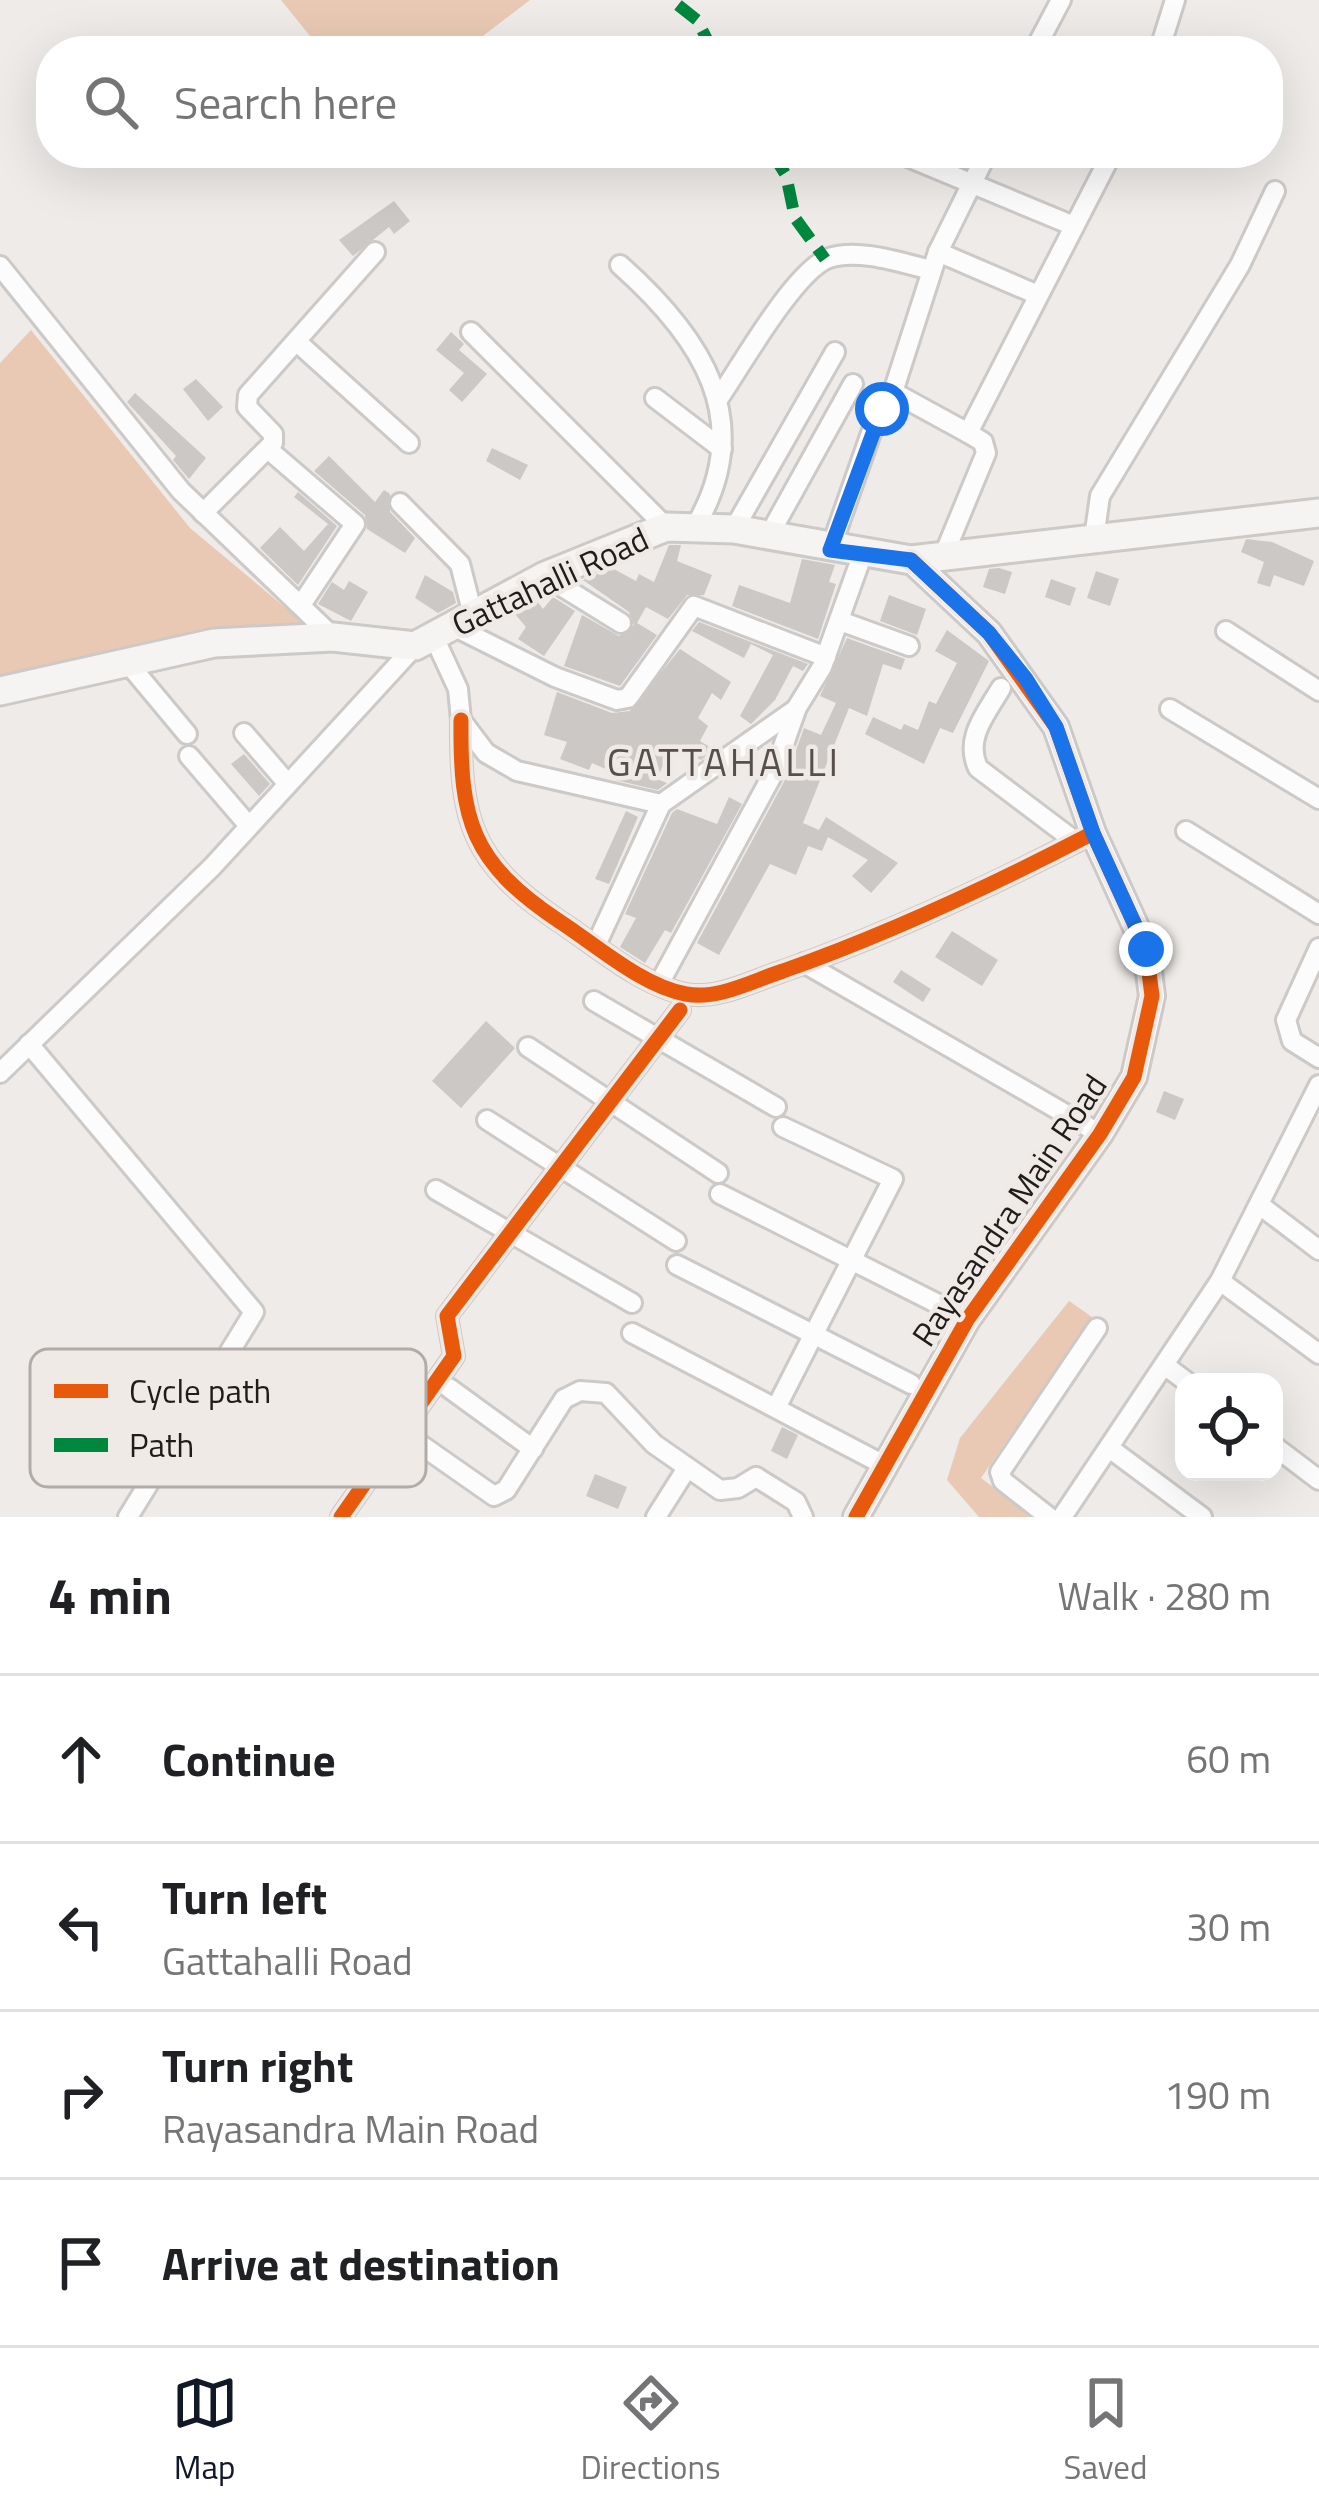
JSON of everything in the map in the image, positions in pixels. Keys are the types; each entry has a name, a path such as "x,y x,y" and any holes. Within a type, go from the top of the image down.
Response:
{"main road":[{"name":"Gattahalli Road","path":"0,691 214,643 444,631 545,577 666,527 734,529 830,550 911,560 1319,513"}],"street":[{"path":"1042,36 1061,0"},
{"path":"1164,36 1175,0"},
{"path":"935,168 1074,226"},
{"path":"830,550 877,416 893,392 934,261 980,168"},
{"path":"968,433 1074,226 1098,168"},
{"path":"1094,538 1093,519 1100,496 1240,265 1275,190"},
{"path":"203,513 269,450 273,434 246,402 375,252"},
{"path":"718,398 794,290 825,259 934,261 1039,296"},
{"path":"620,265 706,362 718,398 722,449 711,499 696,525"},
{"path":"0,266 203,513 333,637"},
{"path":"471,332 666,527"},
{"path":"296,341 409,443"},
{"path":"734,529 835,352"},
{"path":"767,537 853,383"},
{"path":"893,392 983,442 986,453 944,557"},
{"path":"655,398 722,449"},
{"path":"269,450 355,524 301,605"},
{"path":"400,503 460,564 444,631 458,689 460,792 472,832 496,870 596,945 659,985 684,994 712,995 949,908 1084,838 979,768 971,753 974,736 1001,688"},
{"path":"659,985 774,772 796,709 841,622 863,553"},
{"name":"Rayasandra Main Road","path":"856,1517 967,1320 1100,1134 1133,1077 1152,996 1146,949 1084,838 1056,727 989,633 911,560"},
{"path":"545,577 621,623"},
{"path":"444,631 617,700 628,698 694,606 826,657"},
{"path":"841,622 909,646"},
{"path":"2,1069 444,631"},
{"path":"1226,631 1319,691"},
{"path":"128,662 187,734"},
{"path":"596,945 662,804 796,709"},
{"path":"1170,709 1319,799"},
{"path":"461,720 485,753 517,771 662,804"},
{"path":"244,733 288,784"},
{"path":"189,756 249,826"},
{"path":"1186,831 1319,914"},
{"path":"1319,949 1286,1020 1292,1041 1319,1058"},
{"path":"804,963 1100,1134"},
{"path":"594,1000 776,1107"},
{"path":"426,1396 454,1356 447,1316 680,1010"},
{"path":"28,1044 254,1312 231,1349"},
{"path":"528,1047 718,1173"},
{"path":"1062,1517 1112,1450 1220,1281 1319,1085"},
{"path":"487,1120 676,1241"},
{"path":"1300,1126 1319,1141"},
{"path":"776,1408 893,1179 783,1127"},
{"path":"436,1190 632,1303"},
{"path":"720,1194 952,1311"},
{"path":"1261,1206 1319,1250"},
{"path":"677,1265 911,1384"},
{"path":"1220,1281 1319,1354"},
{"path":"1049,1517 1000,1472 1097,1328"},
{"path":"632,1334 884,1465"},
{"path":"1167,1367 1175,1373"},
{"path":"449,1388 532,1449"},
{"path":"426,1448 494,1496 506,1490 564,1399 580,1391 606,1393 653,1444 720,1490 738,1488 756,1477 796,1502 803,1517"},
{"path":"1112,1450 1202,1517"},
{"path":"1283,1453 1319,1480"},
{"path":"656,1517 687,1468"},
{"path":"128,1517 146,1487"},
{"path":"350,1514 367,1487"}],"shaded area":[{"path":"281,0 530,0 483,36 310,36"},
{"path":"31,330 190,528 311,629 156,640 0,679 0,363"},
{"path":"1069,1301 1092,1317 981,1478 1033,1517 979,1517 947,1480 960,1438"}],"building":[{"path":"394,201 410,221 394,234 389,227 353,256 339,240"},
{"path":"451,332 464,344 459,350 487,374 462,402 449,390 464,373 436,350"},
{"path":"196,379 223,407 208,421 183,389"},
{"path":"135,393 206,458 189,479 173,460 176,456 127,402"},
{"path":"492,448 528,465 520,480 486,461"},
{"path":"329,456 375,502 384,490 390,494 390,512 415,538 405,553 367,529 365,515 314,471"},
{"path":"298,492 337,526 298,585 260,548 280,527 304,551 328,524 294,497"},
{"path":"1246,539 1272,542 1314,561 1304,586 1274,575 1270,587 1257,583 1264,562 1241,552"},
{"path":"669,545 681,545 677,561 712,575 704,595 687,595 668,619 646,607 637,623 657,635 620,686 564,666 582,615 619,636 634,625 629,612 583,580 612,568 636,581 639,574 654,582"},
{"path":"802,559 835,565 829,582 836,584 818,639 732,606 739,585 790,603"},
{"path":"989,569 1012,572 1005,594 983,587"},
{"path":"1096,571 1119,579 1110,606 1087,598"},
{"path":"425,575 453,592 456,603 438,613 415,598"},
{"path":"1051,579 1076,588 1070,606 1045,597"},
{"path":"349,581 368,592 351,621 318,604 332,582 344,590"},
{"path":"889,595 926,609 917,635 880,621"},
{"path":"553,597 575,611 544,656 518,639 526,627 515,614 537,601 543,609"},
{"path":"699,622 808,664 803,671 793,666 775,700 751,724 740,716 773,655 751,644 744,658 692,631"},
{"path":"947,630 989,661 953,733 940,728 924,764 865,734 873,717 901,730 904,724 918,730 929,701 936,704 957,663 935,651"},
{"path":"847,638 905,659 901,670 883,664 867,716 849,708 803,823 819,830 826,817 898,863 871,893 852,876 868,860 828,837 822,851 808,846 796,875 770,864 719,955 697,943 786,778 804,728 821,735 836,703 820,696"},
{"path":"680,649 731,682 721,700 712,693 698,718 708,726 700,741 710,747 706,756 701,760 672,745 657,779 667,783 658,790 615,780 617,774 592,763 589,770 560,759 567,742 544,735 557,692 612,713 630,711"},
{"path":"244,754 270,784 259,796 231,764"},
{"path":"729,797 742,804 671,933 665,930 645,963 620,947 636,918 625,914 672,813 677,809 717,824"},
{"path":"626,811 638,817 609,884 595,879"},
{"path":"952,931 998,960 982,986 935,957"},
{"path":"901,970 931,989 923,1002 893,982"},
{"path":"486,1021 515,1048 461,1108 432,1081"},
{"path":"1164,1091 1184,1099 1175,1120 1156,1112"},
{"path":"782,1427 798,1435 787,1459 771,1451"},
{"path":"595,1474 627,1487 618,1509 586,1496"}],"marked path":[{"path":"678,5 697,20 705,36"},
{"path":"782,168 795,218 825,259"}],"cycle path":[{"path":"856,1517 967,1320 1100,1134 1134,1077 1152,996 1146,949 1093,833 1056,727 989,633 911,560"},
{"path":"461,720 468,812 489,858 506,879 636,974 686,994 735,988 863,941 1093,833"},
{"path":"426,1396 454,1356 447,1316 680,1010"},
{"path":"341,1517 362,1487"}],"district":[{"name":"GATTAHALLI","path":"724,761"}],"route":[{"path":"882,409 830,550 911,560 989,633 1026,679 1056,727 1082,806 1146,949"}]}
